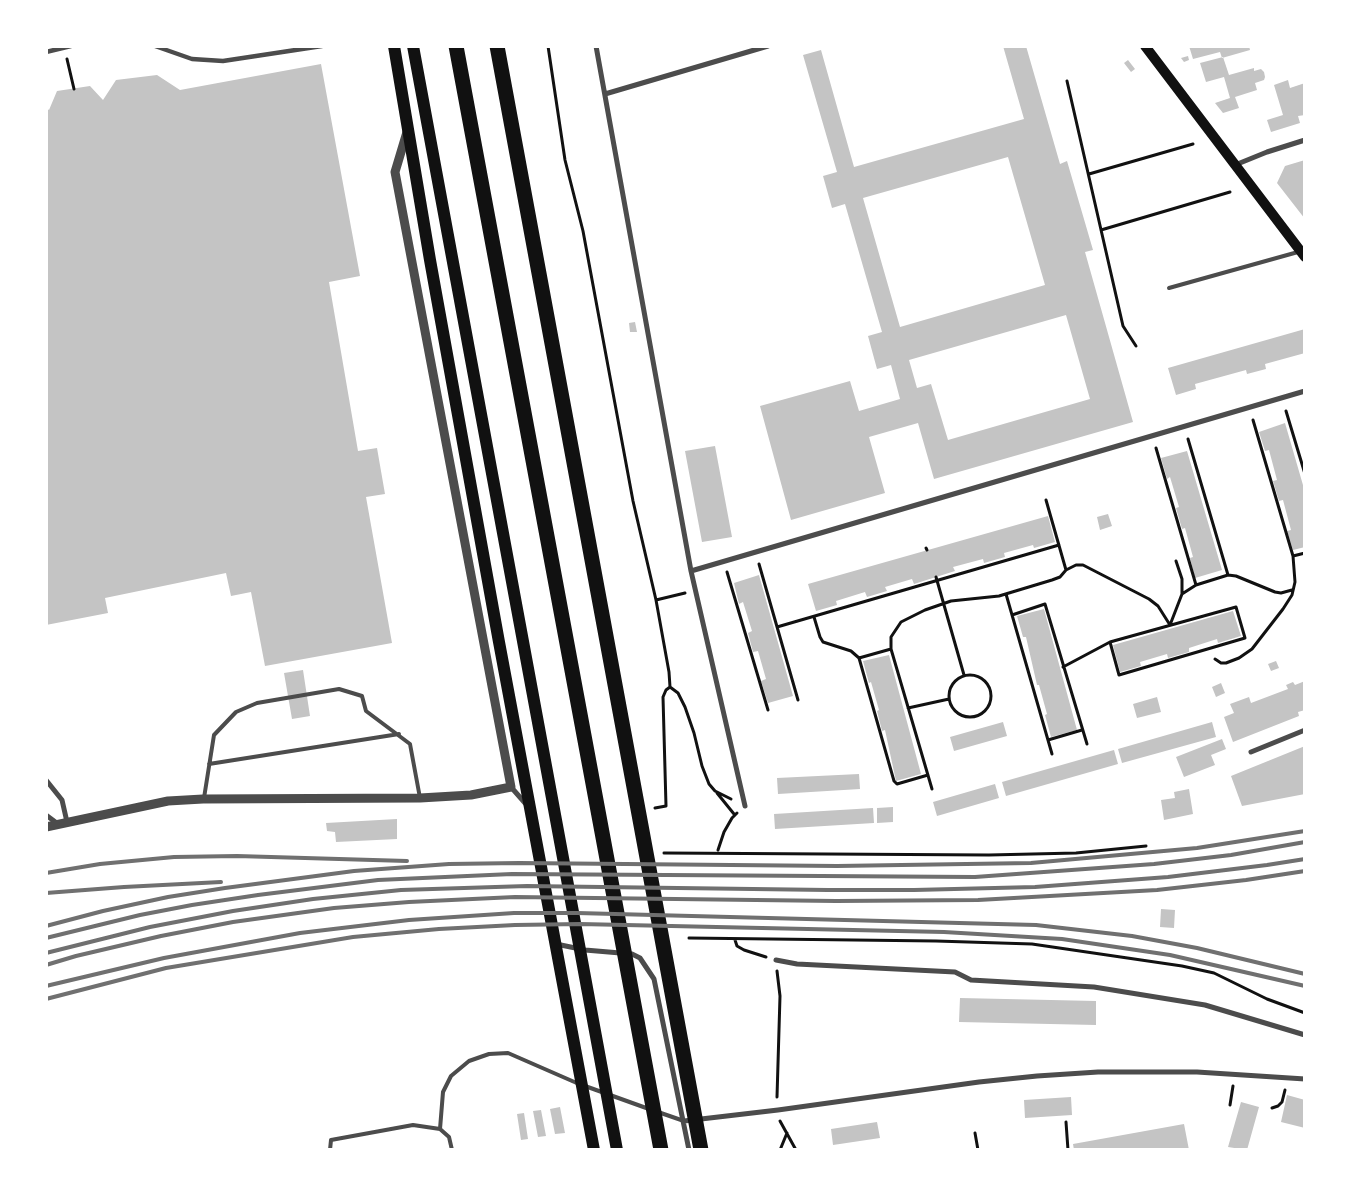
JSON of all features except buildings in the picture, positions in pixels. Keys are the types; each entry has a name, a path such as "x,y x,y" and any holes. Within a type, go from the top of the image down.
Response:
{"highway":[{"path":"456,46 661,1150"},
{"path":"497,46 701,1150"}],"main road":[{"path":"394,46 430,260 499,642 594,1150"},
{"path":"413,46 617,1150"},
{"path":"1146,46 1303,254"}],"street":[{"path":"46,52 72,46"},
{"path":"155,46 192,59 223,62 322,46"},
{"path":"596,46 692,571 745,806"},
{"path":"605,94 768,46"},
{"path":"409,127 395,172 511,787 525,801 534,845"},
{"path":"1235,165 1305,140"},
{"path":"692,571 1305,391"},
{"path":"1251,752 1305,730"},
{"path":"46,780 62,800 62,823"},
{"path":"46,827 168,801 471,796 511,787"},
{"path":"46,816 62,823"},
{"path":"549,927 552,943 585,950 632,954 640,958 654,980 689,1150"},
{"path":"776,960 797,964 955,972 970,980 1094,987 1204,1005 1305,1035"},
{"path":"684,1121 1037,1076 1108,1072 1196,1072 1305,1079"}],"lane":[{"path":"1169,288 1303,254"},
{"path":"203,799 214,736 236,712 257,703 339,689 362,696 366,711 410,744 420,798"},
{"path":"209,764 399,734"},
{"path":"440,1128 443,1092 451,1076 470,1061 489,1054 508,1053 567,1079 684,1121"},
{"path":"330,1150 331,1140 413,1125 440,1128 449,1137 452,1150"}],"path":[{"path":"548,46 565,160 583,231 633,501 656,600 670,687 678,693 685,707 709,784 730,809"},
{"path":"64,48 74,89"},
{"path":"1068,81 1123,326 1136,346"},
{"path":"1089,174 1193,144"},
{"path":"1101,230 1230,192"},
{"path":"1286,411 1305,474"},
{"path":"1215,659 1221,663 1226,663 1239,658 1252,649 1283,609 1295,582 1292,556 1253,420"},
{"path":"1188,439 1228,575"},
{"path":"1156,448 1196,585"},
{"path":"1046,500 1066,570"},
{"path":"777,627 936,579 1059,545"},
{"path":"1292,556 1305,553"},
{"path":"1170,625 1182,594 1182,579 1176,561"},
{"path":"758,563 798,700"},
{"path":"932,789 891,649 891,637 901,622 924,610 951,601 999,596 1052,580 1060,577 1066,570 1076,565 1083,565 1149,599 1158,606 1170,625"},
{"path":"727,572 768,710"},
{"path":"1182,594 1196,585 1228,575 1236,576 1275,592 1293,590"},
{"path":"936,579 964,675"},
{"path":"656,600 696,591"},
{"path":"1006,594 1052,754"},
{"path":"1012,615 1045,604 1086,744"},
{"path":"1063,667 1110,642 1236,607 1245,638 1119,675 1110,642"},
{"path":"814,617 823,642 851,651 859,658 894,783 898,784 928,775"},
{"path":"859,658 891,649"},
{"path":"964,675 978,677 989,686 991,701 983,713 977,716 964,716 953,708 949,699 953,683 964,675"},
{"path":"666,806 663,697 666,690 670,687"},
{"path":"908,708 949,699"},
{"path":"1048,740 1082,730"},
{"path":"715,791 745,806 732,818 724,832 718,850"},
{"path":"697,853 989,855 1076,853 1146,846"},
{"path":"689,938 1032,944 1182,966 1214,974 1267,999 1305,1013"},
{"path":"735,940 737,946 744,950 776,960 780,996 776,1098 780,1123 796,1150"},
{"path":"1230,1105 1233,1085"},
{"path":"1272,1108 1278,1106 1284,1096"},
{"path":"1066,1122 1068,1150"},
{"path":"780,1150 787,1133"},
{"path":"975,1133 978,1150"}],"railway":[{"path":"46,926 168,897 354,871 449,864 519,863 837,866 1031,863 1197,848 1305,831"},
{"path":"46,938 140,915 192,905 378,880 512,874 975,877 1154,864 1231,855 1305,842"},
{"path":"46,873 100,864 174,857 237,856 407,861"},
{"path":"46,953 150,927 233,911 313,899 401,890 527,886 828,890 1035,887 1168,877 1305,859"},
{"path":"46,965 161,936 233,922 334,908 409,902 515,897 836,901 978,900 1157,890 1305,871"},
{"path":"46,893 221,882"},
{"path":"46,986 164,958 300,933 409,920 514,913 1036,925 1132,936 1197,948 1305,974"},
{"path":"46,999 166,968 353,937 439,929 580,924 944,932 1062,939 1170,955 1305,986"}]}
